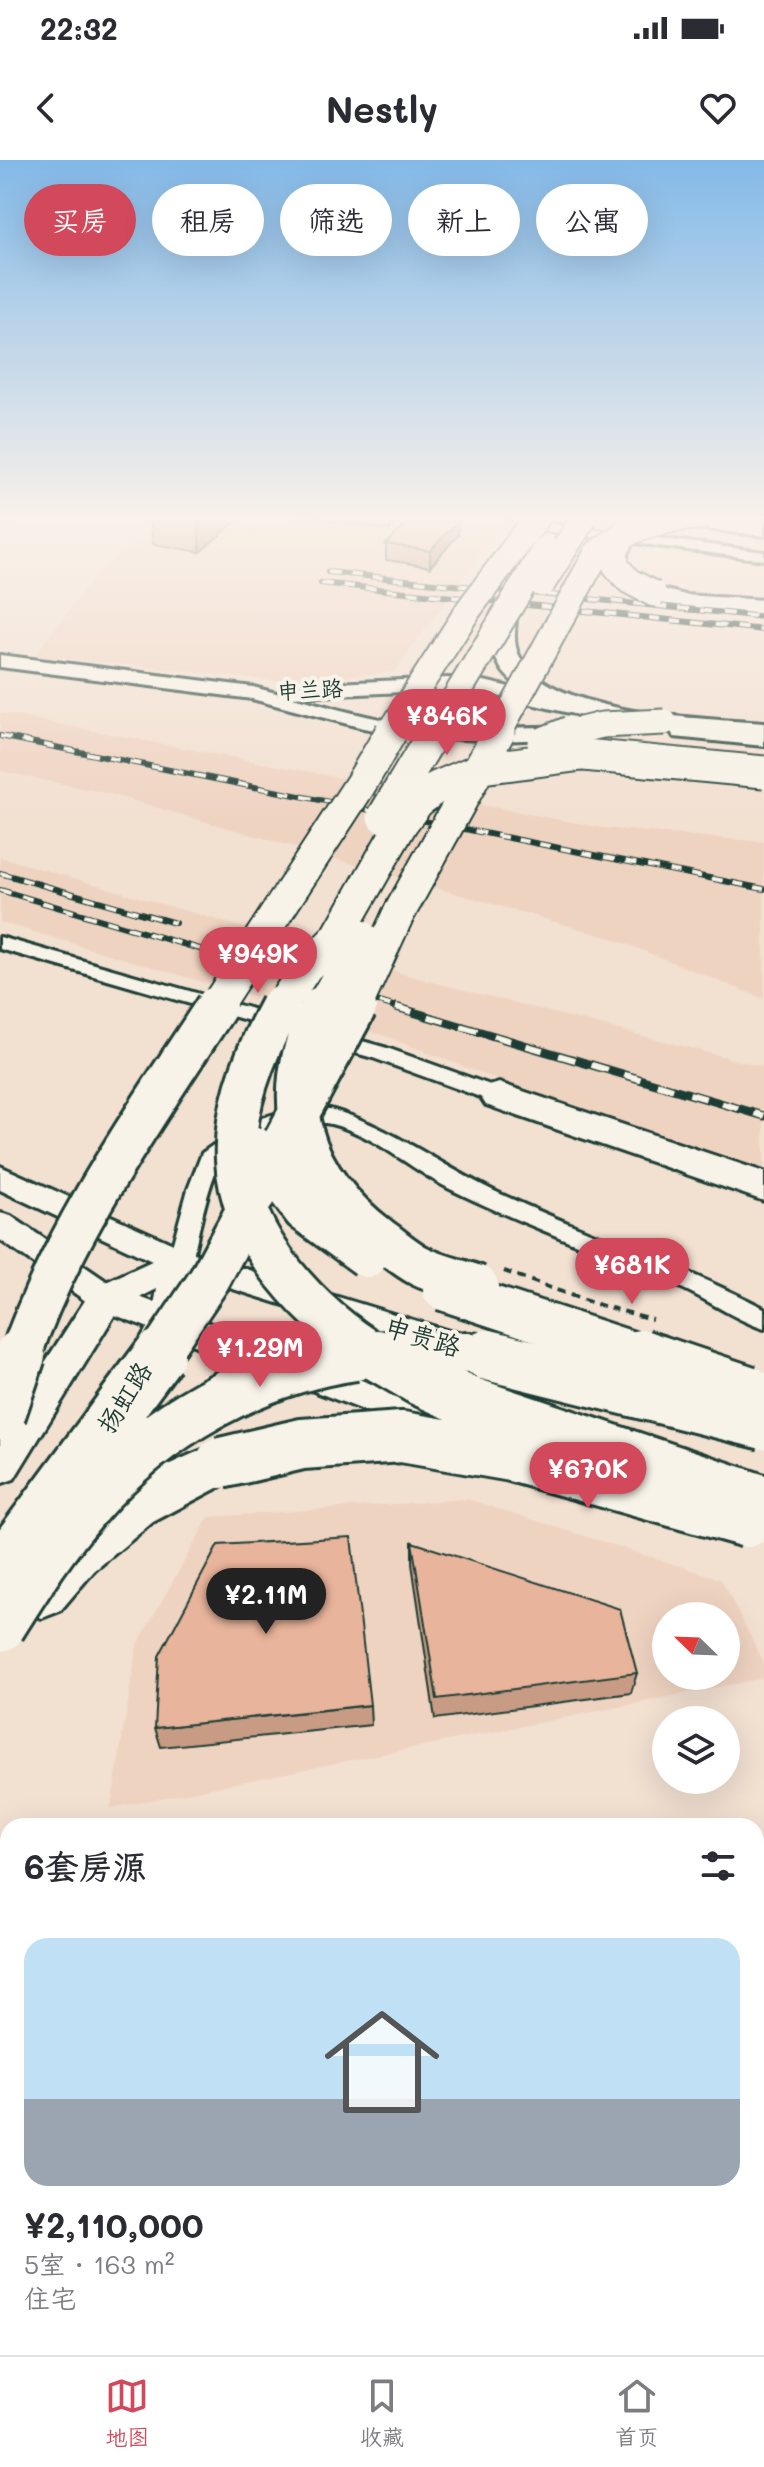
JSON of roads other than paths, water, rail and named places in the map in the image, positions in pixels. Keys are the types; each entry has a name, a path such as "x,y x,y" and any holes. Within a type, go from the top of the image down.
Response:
{"highway":[{"path":"0,1414 28,1333 75,1233 129,1140 315,849 360,785 408,702 463,618"},
{"path":"418,758 448,673 486,618"},
{"path":"307,966 312,934 501,618"},
{"path":"503,618 500,641 521,677 552,696 591,710 656,725"},
{"path":"522,618 501,658 503,681 524,703 562,723 621,738 764,763"},
{"path":"478,1286 419,1266 374,1234 318,1175 303,1143 296,1104 298,1069 314,1019 540,618"},
{"path":"347,1027 397,917 561,618"},
{"path":"0,1570 145,1376 209,1280 347,1027 415,919 496,776 519,756 551,739 608,724 764,731"},
{"path":"621,738 764,752"},
{"path":"315,849 341,818 374,791 426,764 481,751 524,750 764,772"},
{"path":"582,755 507,761 475,769 445,781 423,798 404,821 335,940 307,966 278,1010 261,1045 242,1109 236,1148 238,1178 263,1245 330,1323 399,1369 487,1408 764,1498"},
{"path":"697,765 764,763"},
{"path":"499,1096 764,1187"},
{"path":"242,1109 253,1142 304,1211 363,1255 483,1305 764,1395"},
{"path":"0,1626 36,1568 91,1498 146,1444 212,1402 281,1371 359,1353 441,1350 522,1361 764,1424"},
{"path":"695,1375 764,1384"},
{"path":"0,1645 76,1555 136,1507 221,1463 302,1444 402,1437 512,1456 764,1526"}],"main road":[{"name":"申兰路","path":"0,661 253,693 363,722 457,735 530,735 656,725"},
{"name":"申兰路","path":"253,693 449,684 529,697 656,725 764,740"},
{"path":"363,722 347,715 341,708 342,698 352,690 369,686"},
{"path":"529,697 545,705 551,717 530,735"},
{"name":"申贵路","path":"0,1177 180,1261 764,1440"},
{"path":"0,1224 106,1298 487,1444 764,1538"},
{"path":"0,1467 106,1298 180,1261"},
{"name":"扬虹路","path":"0,1601 169,1323 180,1261"},
{"path":"478,1286 697,1358 764,1384"},
{"path":"71,1484 178,1400 227,1375 273,1363"},
{"path":"435,1422 764,1498"}],"street":[{"path":"0,943 380,1053 499,1096"},
{"path":"180,1261 210,1159 251,1129 287,1117 330,1116 360,1126 399,1146 427,1167 496,1202 688,1280 764,1319"}],"railway":[{"path":"655,618 764,630"},
{"path":"0,736 764,889"},
{"path":"0,873 175,923"},
{"path":"0,890 403,1009"},
{"path":"396,1007 764,1116"}]}
